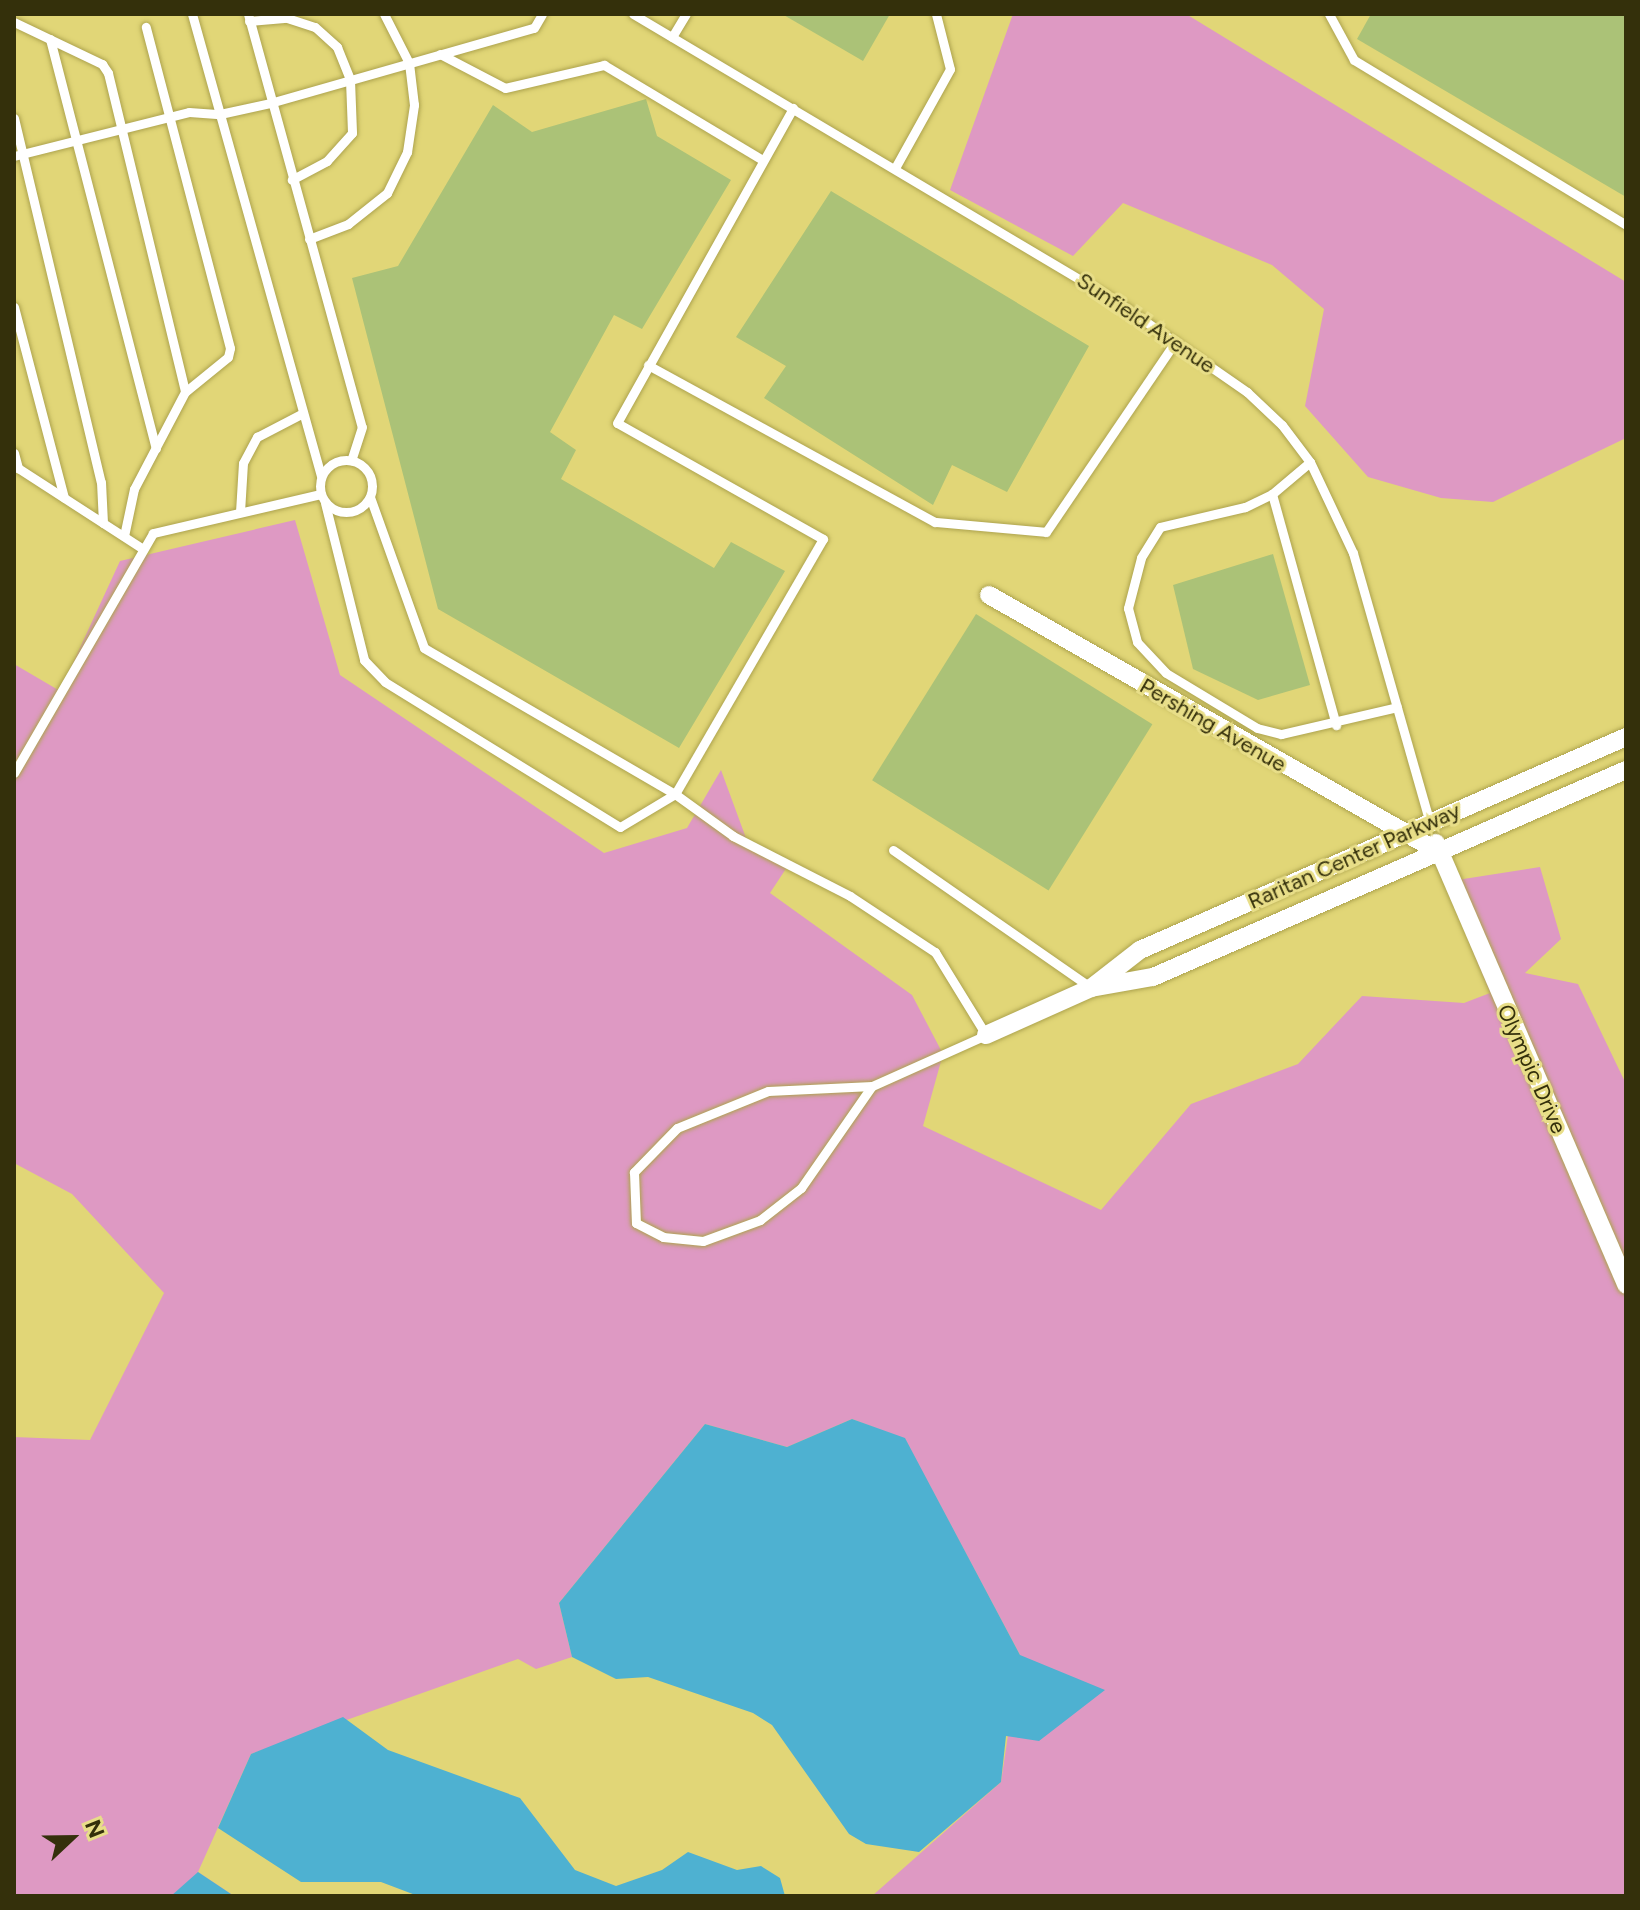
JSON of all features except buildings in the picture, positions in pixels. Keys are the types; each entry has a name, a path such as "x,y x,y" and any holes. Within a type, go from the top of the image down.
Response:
{"street":[{"name":"Pershing Avenue","path":"989,595 1403,835 1439,852"},
{"name":"Raritan Center Parkway","path":"986,1035 1091,988 1140,950 1626,737"},
{"name":"Raritan Center Parkway","path":"1091,988 1153,977 1626,770"},
{"name":"Olympic Drive","path":"1430,823 1439,852 1626,1285"}],"lane":[{"path":"192,14 321,476 323,499 364,660 385,682 620,827 675,794 823,539 617,423 761,159 793,108"},
{"path":"309,239 348,224 387,193 407,152 414,105 409,63 384,14"},
{"path":"18,155 170,116 220,114 270,103 534,28 542,14"},
{"name":"Sunfield Avenue","path":"633,14 895,168 1175,342 1247,392 1310,462 1353,553 1430,823"},
{"path":"672,37 686,14"},
{"path":"895,168 950,69 936,14"},
{"path":"1329,14 1354,60 1626,225"},
{"path":"292,180 327,161 352,133 350,80 337,47 315,27 287,18 248,18 270,103 362,427 351,460"},
{"path":"14,22 102,64 121,129 185,392"},
{"path":"124,536 134,489 185,392 228,357 230,348 146,27"},
{"path":"50,39 156,448"},
{"path":"440,54 505,88 604,65 761,159"},
{"path":"14,118 18,155 101,482 103,523"},
{"path":"14,307 64,498"},
{"path":"648,365 935,522 1046,532 1175,342"},
{"path":"240,512 243,463 257,437 303,413"},
{"path":"14,453 16,467 143,549"},
{"path":"321,476 333,463 351,460 370,475 370,497 424,648 675,794 733,836 850,896 935,952 986,1035 872,1086 768,1091 677,1128 634,1172 636,1223 663,1237 703,1241 760,1220 801,1188 872,1086"},
{"path":"1310,462 1272,494 1160,527 1141,558 1128,608 1137,642 1166,673 1257,728 1281,734 1336,725 1397,707"},
{"path":"1272,494 1336,725"},
{"path":"14,773 153,533 240,512 323,499 349,513 370,497"},
{"path":"893,850 1091,988"}],"shaded area":[{"path":"14,14 1626,14 1626,1896 14,1896"},
{"path":"1013,14 1186,14 1626,282 1626,438 1493,502 1441,498 1368,477 1305,406 1324,309 1272,265 1123,203 1073,256 950,190"},
{"path":"295,520 340,675 604,853 687,828 721,770 750,849 791,861 770,893 912,995 943,1054 923,1126 1101,1210 1191,1104 1298,1064 1362,996 1464,1003 1490,993 1444,882 1540,867 1561,939 1525,973 1578,984 1626,1084 1626,1896 872,1896 1001,1782 1020,1655 905,1439 852,1419 787,1447 705,1424 559,1603 572,1657 536,1669 518,1659 251,1754 198,1872 234,1896 14,1896 14,1437 90,1440 164,1293 72,1194 14,1163 14,664 60,691 120,561"}],"water":[{"path":"852,1419 905,1438 1020,1655 1105,1690 1039,1741 1006,1736 1001,1782 919,1852 866,1844 849,1834 772,1725 753,1713 648,1677 616,1679 572,1657 559,1603 705,1424 787,1447"},
{"path":"343,1717 388,1750 520,1798 575,1870 616,1886 662,1870 688,1852 737,1870 761,1866 780,1878 785,1896 418,1896 381,1882 301,1882 218,1828 251,1754"},
{"path":"198,1872 234,1896 171,1896"}]}
